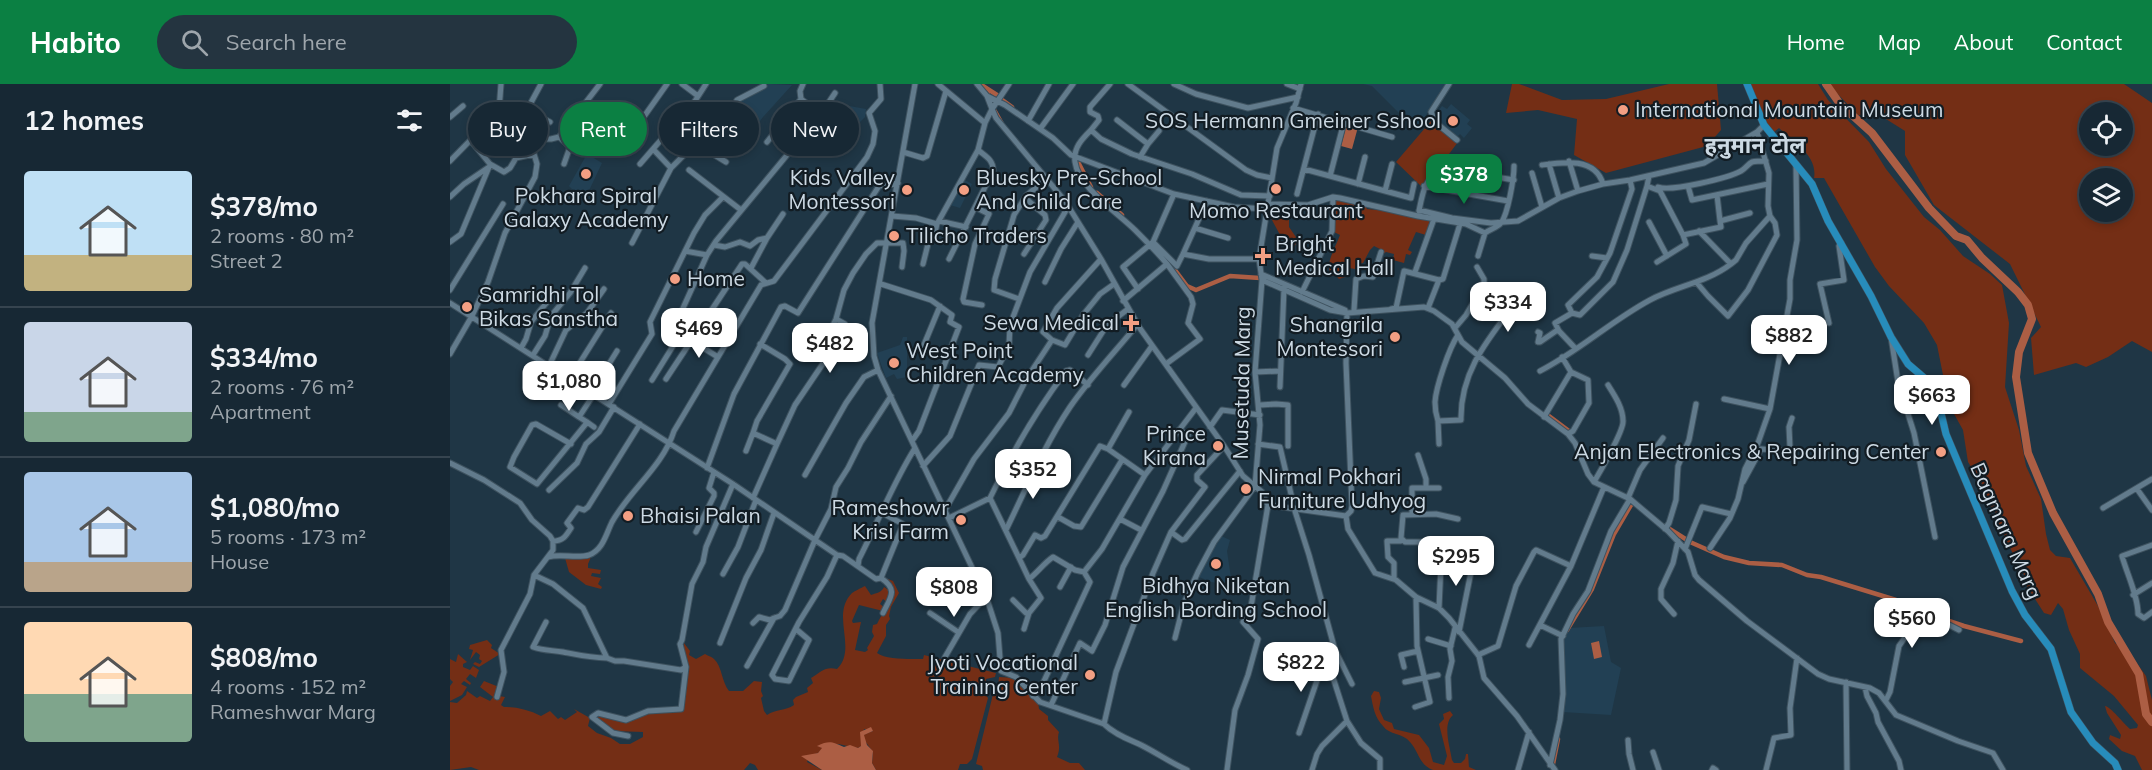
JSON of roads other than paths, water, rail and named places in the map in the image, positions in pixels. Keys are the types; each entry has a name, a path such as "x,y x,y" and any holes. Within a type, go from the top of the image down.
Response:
{"main road":[{"name":"Bagmara Marg","path":"1747,84 1764,124 1812,184 1828,221 1891,337 1908,364 1929,382 1936,392 1946,434 2012,591 2025,615 2051,649 2071,712 2093,743 2115,768"}],"street":[{"path":"500,102 501,84"},
{"path":"541,84 527,110 550,122"},
{"path":"548,139 559,136 600,84"},
{"path":"647,112 667,84"},
{"path":"682,84 701,102"},
{"path":"640,164 697,98 706,84"},
{"path":"767,142 801,99 800,91 803,84"},
{"path":"548,557 590,555 601,546 612,523 634,490 670,444 674,431 760,285 774,281 867,158 875,131 869,113 881,99 880,84"},
{"path":"915,84 872,323 874,356 878,370 986,597 998,633 1001,671 1016,676 1040,702 1104,724 1110,730 1187,770"},
{"path":"938,84 985,123"},
{"path":"977,84 992,98 1040,129 1071,155 1174,194 1234,207 1308,206 1333,197 1419,213 1491,223 1518,221 1559,198 1578,191 1704,163 1757,132 1764,124"},
{"path":"992,98 1009,84"},
{"path":"1028,121 1049,84"},
{"path":"1040,129 1073,84"},
{"path":"1110,84 1090,107 1090,112 1098,116 1099,120 1077,145 1075,161 1077,168 1090,190 1176,265 1179,265 1207,201"},
{"path":"1128,84 1170,112 1246,170 1272,178"},
{"path":"1174,84 1196,94 1248,108 1298,97"},
{"path":"1287,84 1300,86"},
{"path":"1449,84 1431,112 1434,122 1457,140"},
{"path":"737,102 764,86"},
{"name":"Musetuda Marg","path":"1255,486 1260,415 1255,372 1261,277 1259,259 1277,148 1298,97 1300,86"},
{"path":"903,152 923,158 927,156 946,91"},
{"path":"829,102 835,93"},
{"path":"923,264 928,244 938,223 978,150 985,123 992,110 992,98"},
{"path":"992,98 992,110 1002,128 1047,178 1068,207 1101,259 1137,325 1152,346 1168,362 1209,427 1248,482 1262,492 1268,505 1250,611 1244,622 1258,639 1248,675 1234,710 1227,770"},
{"path":"801,99 805,102"},
{"path":"450,117 463,106"},
{"path":"1293,108 1392,137"},
{"path":"1297,195 1318,114"},
{"path":"1118,120 1148,144"},
{"path":"1330,176 1344,122"},
{"path":"1091,130 1101,139 1140,157 1192,174 1241,195 1270,196"},
{"path":"1140,157 1159,131"},
{"path":"1697,282 1728,316 1748,290 1777,235 1768,206 1769,173 1757,132"},
{"path":"559,136 570,147 564,164"},
{"path":"450,161 468,144"},
{"path":"653,149 671,168"},
{"path":"949,260 993,171 992,161 978,150"},
{"path":"482,156 490,166 506,172 516,158 525,156"},
{"path":"450,354 472,316 488,282 505,233 535,177 537,164 535,156"},
{"path":"632,243 671,168 683,156"},
{"path":"716,156 726,162"},
{"path":"652,380 686,325 679,317 707,255 786,156"},
{"path":"1358,184 1365,158"},
{"path":"1647,185 1663,189 1688,186 1741,171 1752,162 1766,160"},
{"path":"1569,161 1578,191"},
{"path":"1559,198 1546,165 1569,161 1592,168 1601,177 1603,184"},
{"path":"1385,191 1392,164"},
{"path":"1491,175 1492,164"},
{"path":"1710,548 1731,514 1745,470 1770,409 1790,299 1790,280 1797,240 1796,165"},
{"path":"450,197 490,166"},
{"path":"450,242 460,234 490,166"},
{"path":"1419,213 1434,219 1466,224 1485,232 1498,226 1503,221 1514,180 1514,166"},
{"path":"1419,213 1424,186 1429,178 1441,168 1514,180"},
{"path":"1304,169 1411,198 1414,184"},
{"path":"689,170 741,210"},
{"path":"1532,173 1542,207"},
{"path":"1575,348 1559,331 1555,323 1572,313 1580,315 1613,282 1627,250 1649,176"},
{"path":"1019,299 993,289 1014,215 1025,198 1047,178"},
{"path":"1572,313 1568,305 1597,277 1607,258 1632,189 1630,180"},
{"path":"707,468 728,409 781,307 785,306 798,313 879,186 898,183"},
{"path":"1688,186 1692,200 1768,184"},
{"path":"1647,185 1660,191 1686,244 1657,262"},
{"path":"1424,186 1508,201"},
{"path":"1138,289 1123,267 1151,244 1174,194"},
{"path":"1683,235 1720,227 1717,195"},
{"path":"549,490 577,463 586,444 599,432 652,334 650,322 685,251 705,215 723,197"},
{"path":"1302,292 1332,231 1333,197"},
{"path":"1024,254 1046,220 1045,215 1025,198"},
{"path":"450,290 503,204"},
{"path":"975,207 989,214 975,244 963,299 964,302 982,305"},
{"path":"923,466 950,436 979,365 998,367 1009,346 1010,325 1030,272 1068,207"},
{"path":"1720,221 1750,213"},
{"path":"751,268 766,238 783,214"},
{"path":"892,216 966,227"},
{"path":"1540,371 1618,318 1652,299 1713,276 1731,264 1770,216"},
{"path":"1415,272 1434,219"},
{"path":"1045,282 1061,249 1078,222"},
{"path":"1649,222 1666,256"},
{"path":"1428,308 1439,280 1443,279 1460,224"},
{"path":"1195,228 1228,238"},
{"path":"1699,231 1731,264"},
{"path":"1478,256 1485,232"},
{"path":"714,245 725,246 740,242 750,246 766,238"},
{"path":"825,341 836,319 844,290 853,273 877,243 899,242 904,245 902,267"},
{"path":"1829,323 1820,284 1844,280 1839,246 1841,243"},
{"path":"1151,244 1191,297 1193,303 1188,323 1200,339 1168,362"},
{"path":"685,251 707,255"},
{"path":"1354,310 1356,279 1364,276 1373,277 1381,252"},
{"path":"1183,254 1209,260 1259,259"},
{"path":"1592,256 1607,258"},
{"path":"1101,259 1053,314 1043,332 1065,345 1083,315 1100,294 1114,284"},
{"path":"666,378 742,264 751,268 766,283"},
{"path":"1123,301 1167,264"},
{"path":"1455,328 1466,315 1484,284 1478,267"},
{"path":"533,355 545,336 551,316 570,293 585,268"},
{"path":"1261,277 1345,310 1396,308 1404,271 1439,280"},
{"path":"1261,277 1330,310 1347,313 1428,308 1455,328 1458,335 1505,378 1528,404 1568,434 1575,443 1588,474 1594,482 1629,499 1678,541 1692,559 1695,575 1699,580 1747,621 1818,674 1880,693 1896,715 1993,753 2002,770"},
{"path":"880,284 931,300 952,315 950,322 958,326 959,330 920,431 912,441"},
{"path":"1280,387 1284,288"},
{"path":"549,366 566,330 587,313 604,289"},
{"path":"1438,421 1461,420 1460,408 1472,363 1520,297"},
{"path":"520,348 526,339 531,322 548,302"},
{"path":"450,303 733,484 837,555 843,556 876,579 881,578 888,583 892,597 884,614"},
{"path":"923,347 940,306"},
{"path":"1088,355 1107,324 1128,309"},
{"path":"569,380 611,313"},
{"path":"1346,516 1352,506 1346,363 1347,313"},
{"path":"723,574 738,547 777,444 795,405 845,331 845,324 836,319"},
{"path":"1006,530 1054,435 1088,385 1137,325"},
{"path":"1538,332 1540,333 1538,342 1540,342 1559,331"},
{"path":"1439,444 1435,401 1446,362 1458,335"},
{"path":"1891,337 1898,382 1914,433 1935,537"},
{"path":"945,510 974,459 1009,413 1027,378 1052,339"},
{"path":"692,341 718,357"},
{"path":"746,451 757,421 790,364 760,344"},
{"path":"1124,385 1152,346"},
{"path":"579,417 617,351"},
{"path":"1562,357 1571,372 1588,380 1589,404 1573,431 1568,434"},
{"path":"805,475 846,403 864,377 878,370"},
{"path":"949,518 990,498 1049,394 1066,371 1070,370 1088,385"},
{"path":"1255,372 1280,371"},
{"path":"1545,415 1571,372"},
{"path":"1594,482 1624,422 1619,404 1608,386"},
{"path":"753,623 759,617 770,620 780,616 785,610 831,509 836,487 861,442 891,396"},
{"path":"1724,399 1770,409"},
{"path":"1665,529 1670,523 1676,500 1678,466 1689,440 1696,404"},
{"path":"561,405 594,427"},
{"path":"1260,405 1288,405 1288,446"},
{"path":"1084,572 1102,549 1145,475 1196,408"},
{"path":"1209,427 1222,410 1226,409 1260,415"},
{"path":"1108,449 1129,412"},
{"path":"1742,483 1761,449 1787,451 1790,448 1789,427 1792,418"},
{"path":"571,444 536,424 532,425 510,468 537,484 571,444 587,422"},
{"path":"553,541 559,541 567,536 571,528 567,523 572,514 578,508 584,510 588,507 640,424"},
{"path":"1051,705 1080,643 1092,651 1098,641 1110,612 1123,567 1163,491 1188,435 1179,430"},
{"path":"753,433 777,444"},
{"path":"1552,768 1563,694 1561,639 1588,591 1611,531 1629,499 1640,470 1664,438"},
{"path":"1258,444 1280,447 1290,494"},
{"path":"1019,558 1035,535 1041,538 1045,536 1100,446 1108,449 1145,475"},
{"path":"1104,724 1116,672 1153,573 1171,532 1205,486 1197,480 1197,476 1224,446"},
{"path":"858,566 859,559 904,464 915,448"},
{"path":"1418,455 1426,479 1426,488"},
{"path":"1058,517 1074,526 1081,527 1122,460"},
{"path":"450,463 484,480 520,503 532,520 553,541 553,550 534,575 530,594 501,650 504,672 497,697"},
{"path":"1171,532 1182,540 1185,539 1240,471"},
{"path":"696,532 714,496 709,488 714,472"},
{"path":"2103,508 2152,479"},
{"path":"628,736 613,733 592,717 598,713 626,720 648,711 681,709 686,667 680,644 692,584 703,562 706,547 733,484"},
{"path":"1175,638 1184,603 1194,579 1214,543 1255,486"},
{"path":"1529,645 1571,566 1604,487"},
{"path":"1412,514 1412,488 1439,488"},
{"path":"2137,489 2152,510"},
{"path":"990,498 1029,579 1041,598 1029,613 1024,629"},
{"path":"1268,505 1346,516"},
{"path":"1685,549 1702,507 1731,514"},
{"path":"1294,508 1335,650 1352,684"},
{"path":"720,643 746,578 761,550 774,513"},
{"path":"881,578 903,524 882,513"},
{"path":"1402,539 1403,515 1436,514 1458,519"},
{"path":"1346,516 1348,529 1375,573 1394,578 1416,597 1439,608 1479,655 1484,678 1529,732 1552,768"},
{"path":"1120,519 1141,530"},
{"path":"1394,578 1394,563 1388,557 1387,541 1401,542 1402,539"},
{"path":"1402,539 1405,542 1416,543 1442,542 1439,608"},
{"path":"1674,614 1661,599 1661,589 1673,563 1678,541"},
{"path":"2152,545 2122,556 2133,594 2138,601 2138,614 2144,618 2152,612"},
{"path":"1449,698 1448,676 1452,661 1451,646 1457,630 1476,547"},
{"path":"1479,655 1498,646 1516,586 1536,550 1571,566"},
{"path":"796,629 809,640 789,681 775,679 772,675 796,629 831,569 837,555"},
{"path":"1029,579 1040,571 1053,556 1084,572 1090,582 1044,681 1034,696"},
{"path":"1059,587 1071,567"},
{"path":"534,575 553,584 583,608 607,658"},
{"path":"2133,594 2152,583"},
{"path":"945,657 977,604 986,597"},
{"path":"1415,707 1430,702 1418,651 1416,597"},
{"path":"1013,600 1026,614 1029,613"},
{"path":"1886,700 1890,692 1898,651 1914,615 1917,613 1939,620 1959,630"},
{"path":"930,614 958,632"},
{"path":"747,666 774,618"},
{"path":"546,622 534,647 543,651 681,670 686,667"},
{"path":"1540,625 1563,636"},
{"path":"1428,639 1451,646"},
{"path":"1299,733 1325,655 1335,650"},
{"path":"1404,667 1401,655 1418,651"},
{"path":"1766,770 1774,738 1791,735 1790,708 1797,658"},
{"path":"1324,660 1329,665 1347,721 1361,744 1380,759 1380,770"},
{"path":"1405,682 1438,675"},
{"path":"1846,682 1847,770"},
{"path":"1865,687 1878,722 1901,770"},
{"path":"1312,770 1322,746 1347,721"},
{"path":"1518,770 1529,732"},
{"path":"1628,740 1633,770"},
{"path":"1653,752 1659,770"}],"waterway":[{"path":"980,84 997,95"},
{"path":"1826,84 1840,104 1872,133 1929,208 1956,236 1967,240 2028,305 2032,319 2019,352 2016,377 2028,453 2053,513 2098,594 2108,622 2139,674 2146,714 2152,722"},
{"path":"988,89 990,96"},
{"path":"1001,99 1012,107"},
{"path":"996,110 1005,126"},
{"path":"1077,160 1091,187"},
{"path":"1037,164 1051,181"},
{"path":"1097,193 1122,215"},
{"path":"1172,266 1187,286 1196,290 1230,276 1260,278"},
{"path":"1545,413 1569,431"},
{"path":"1567,630 1592,589 1614,534 1631,505"},
{"path":"1668,528 1687,540"},
{"path":"1690,542 1724,557 1749,563 1782,565 1807,575 1821,577 1896,600 1964,626 2021,641"},
{"path":"1553,764 1558,739"}],"place":[{"name":"International Mountain Museum","path":"1623,110"},
{"name":"SOS Hermann Gmeiner Sshool","path":"1453,121"},
{"name":"Pokhara Spiral Galaxy Academy","path":"586,174"},
{"name":"Momo Restaurant","path":"1276,189"},
{"name":"Kids Valley Montessori","path":"907,190"},
{"name":"Bluesky Pre-School And Child Care","path":"964,190"},
{"name":"Tilicho Traders","path":"894,236"},
{"name":"Bright Medical Hall","path":"1263,256"},
{"name":"Home","path":"675,279"},
{"name":"Samridhi Tol Bikas Sanstha","path":"467,307"},
{"name":"Sewa Medical","path":"1131,323"},
{"name":"Shangrila Montessori","path":"1395,337"},
{"name":"West Point Children Academy","path":"894,363"},
{"name":"Prince Kirana","path":"1218,446"},
{"name":"Anjan Electronics & Repairing Center","path":"1941,452"},
{"name":"Nirmal Pokhari Furniture Udhyog","path":"1246,489"},
{"name":"Bhaisi Palan","path":"628,516"},
{"name":"Rameshowr Krisi Farm","path":"961,520"},
{"name":"Bidhya Niketan English Bording School","path":"1216,564"},
{"name":"Jyoti Vocational Training Center","path":"1090,675"}],"district":[{"name":"हनुमान टोल","path":"1755,145"}]}
